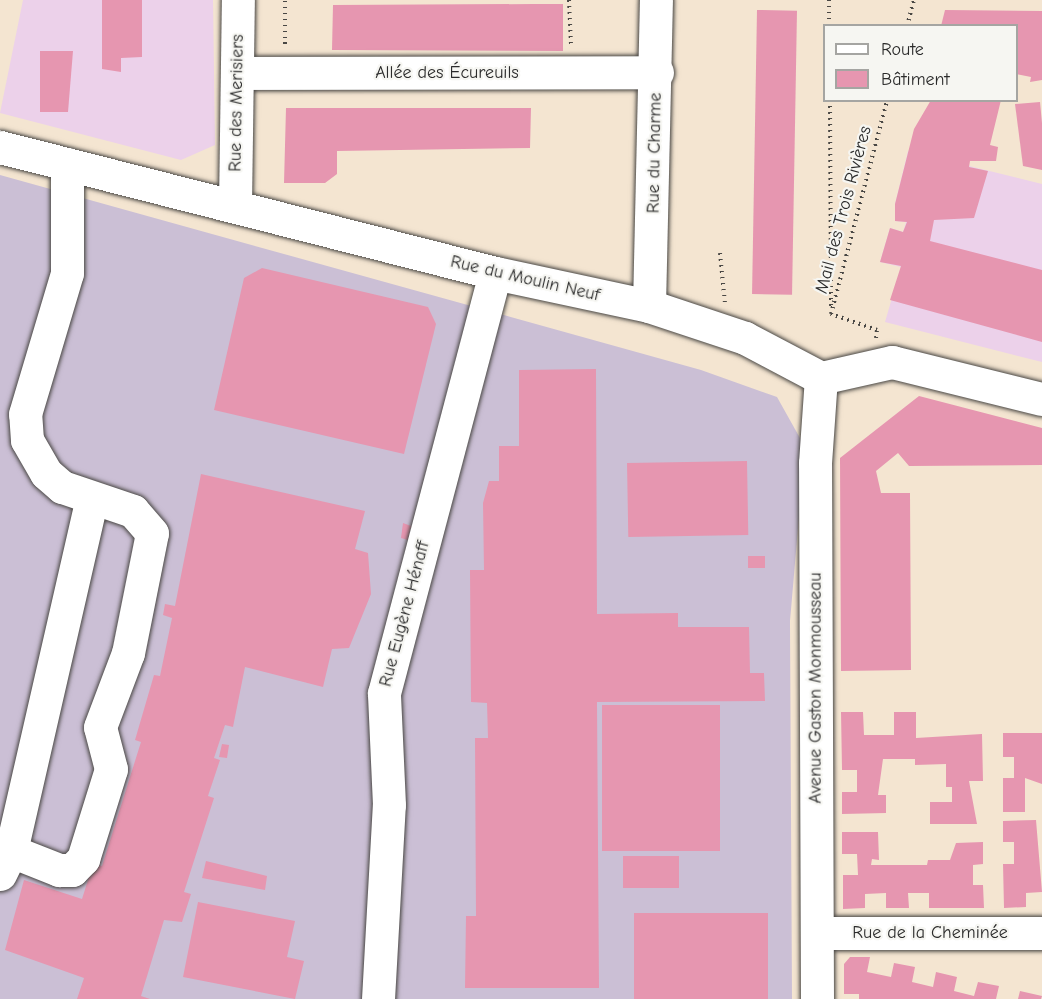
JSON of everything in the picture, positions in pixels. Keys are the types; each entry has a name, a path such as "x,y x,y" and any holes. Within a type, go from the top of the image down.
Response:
{"street":[{"name":"Rue des Merisiers","path":"235,206 238,0"},
{"name":"Rue du Charme","path":"648,306 657,72 656,0"},
{"name":"Allée des Écureuils","path":"237,73 657,72"},
{"name":"Rue du Moulin Neuf","path":"0,147 495,273 648,306 728,333 821,378"},
{"path":"67,164 67,273 26,423 27,440 46,473 62,487 133,511 152,533 128,653 100,727 111,769 83,859 72,870 5,863 92,498"},
{"name":"Rue Eugène Hénaff","path":"378,999 389,804 384,693 495,273"},
{"path":"821,378 892,362 1042,399"},
{"name":"Avenue Gaston Monmousseau","path":"817,999 814,463 821,378"},
{"name":"Rue de la Cheminée","path":"818,933 1042,933"}],"path":[{"path":"285,0 285,73"},
{"path":"569,0 572,72"},
{"path":"829,0 829,24"},
{"path":"908,24 914,0"},
{"path":"830,102 831,314"},
{"name":"Mail des Trois Rivières","path":"875,365 877,330 831,314 886,102"},
{"path":"720,253 728,333"}],"shaded area":[{"path":"23,0 213,0 215,145 181,160 0,113"},
{"path":"908,151 1042,184 1042,362 885,322 901,267 880,262 890,228 903,232 906,222 895,221 895,204"},
{"path":"0,175 701,370 777,397 805,447 790,621 792,999 0,999"}],"building":[{"path":"102,0 142,0 142,57 121,58 121,72 102,69"},
{"path":"563,4 563,51 332,50 333,5"},
{"path":"757,10 797,11 792,295 752,294"},
{"path":"945,10 1042,11 1042,80 1030,82 1031,77 1018,74 1018,24 942,24"},
{"path":"40,51 73,51 68,112 40,112"},
{"path":"930,102 1001,102 990,145 998,147 996,161 970,161 969,167 988,171 974,218 934,220 930,241 1042,270 1042,342 890,300 901,266 880,262 890,228 903,232 907,222 895,221 895,204 914,129"},
{"path":"1040,102 1042,170 1023,166 1015,104"},
{"path":"286,108 531,108 530,148 337,151 337,174 325,183 284,183"},
{"path":"262,268 428,307 436,324 404,454 214,410 244,278"},
{"path":"596,369 597,614 678,613 678,627 749,627 750,673 764,673 765,701 597,702 599,988 465,988 466,916 476,916 475,738 488,738 487,703 471,702 470,570 484,570 483,503 489,481 499,481 499,446 519,446 519,370"},
{"path":"919,396 1042,428 1042,465 909,466 898,453 876,471 881,493 910,493 911,670 841,671 840,458"},
{"path":"747,461 748,535 628,537 627,463"},
{"path":"201,474 365,511 355,549 368,553 371,594 349,648 332,649 323,687 245,667 233,727 225,725 214,758 220,760 208,796 214,798 184,892 191,894 182,922 164,920 141,996 150,999 77,999 84,978 5,950 24,880 82,899 93,864 102,866 141,742 135,740 154,675 160,676 172,618 163,615 165,604 175,606"},
{"path":"403,523 411,526 408,540 401,538"},
{"path":"748,556 765,556 765,568 748,568"},
{"path":"602,705 720,705 720,851 602,851"},
{"path":"841,712 863,712 864,735 894,735 894,712 916,712 916,738 982,734 983,781 969,781 977,824 930,824 930,802 952,802 952,787 946,787 946,764 915,765 915,759 883,759 878,795 886,795 886,813 842,814 842,792 857,792 857,770 842,770"},
{"path":"1003,733 1042,733 1042,784 1025,778 1025,812 1003,812 1003,778 1014,778 1014,757 1003,757"},
{"path":"222,744 229,745 227,758 219,757"},
{"path":"1036,820 1042,892 1026,893 1026,907 1004,908 1003,864 1014,864 1014,842 1003,842 1003,821"},
{"path":"842,832 878,832 879,860 872,859 871,865 927,865 928,860 950,860 956,843 983,842 983,864 973,865 973,885 983,885 984,908 929,908 929,893 908,893 909,908 886,908 886,893 865,894 865,908 843,909 843,875 858,875 857,854 842,854"},
{"path":"623,856 679,856 679,888 623,888"},
{"path":"206,861 267,876 265,890 202,878"},
{"path":"198,902 295,921 287,957 304,961 295,999 183,977"},
{"path":"634,913 768,913 768,999 634,999"},
{"path":"850,957 870,957 867,972 891,977 894,963 915,967 912,982 933,987 936,972 957,977 954,991 974,996 978,982 999,986 996,999 859,999 859,994 844,994 844,964"},
{"path":"1020,991 1042,996 1041,999 1018,999"}]}
